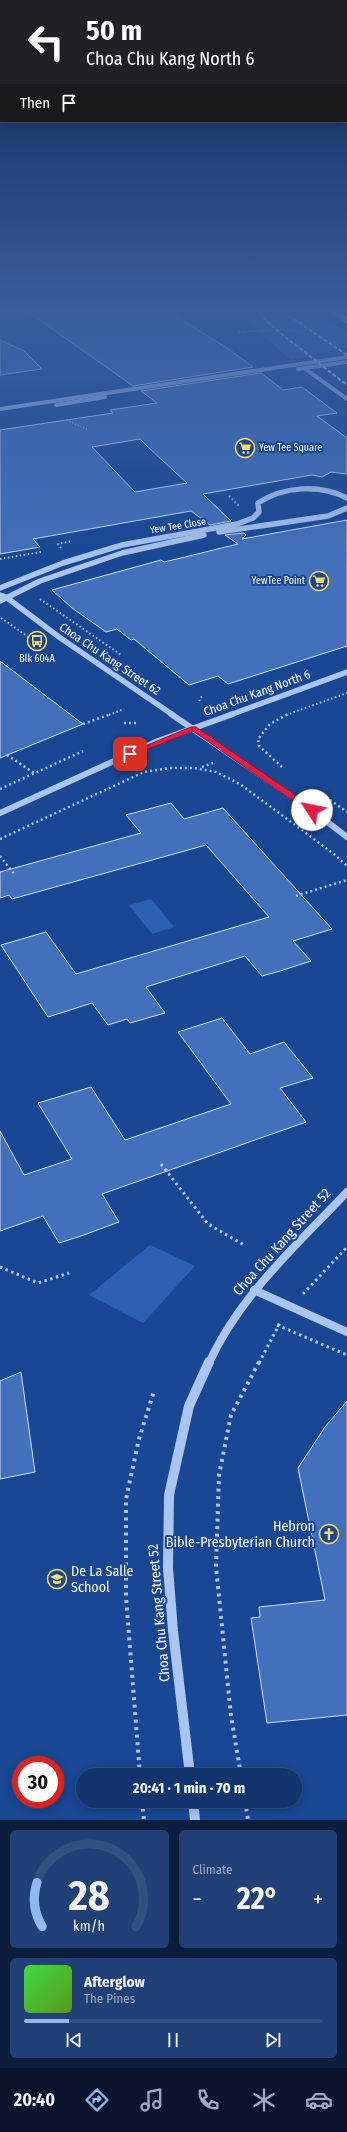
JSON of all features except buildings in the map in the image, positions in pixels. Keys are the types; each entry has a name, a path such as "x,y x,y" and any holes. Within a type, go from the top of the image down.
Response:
{"street":[{"path":"0,409 99,394"},
{"path":"0,413 129,394"},
{"name":"Yew Tee Close","path":"0,588 62,563 122,545 237,524 253,518 258,512 258,503 264,498 276,494 316,489 335,491 347,498"},
{"name":"Yew Tee Close","path":"0,602 3,596 27,586 85,565 150,545 212,533 328,516 347,508"},
{"name":"Choa Chu Kang Street 62","path":"3,596 193,728"},
{"name":"Choa Chu Kang Street 62","path":"0,602 16,606"},
{"name":"Choa Chu Kang North 6","path":"0,813 130,754 193,728 347,672"},
{"path":"193,728 312,810 347,837"},
{"name":"Choa Chu Kang Street 52","path":"189,1768 173,1630 168,1568 169,1495 188,1406 198,1383 226,1331 254,1290 347,1192"},
{"path":"254,1290 347,1332"},
{"path":"194,1808 195,1820"}],"path":[{"path":"27,586 39,591 40,599 121,655"},
{"path":"0,617 31,639"},
{"path":"284,768 259,746 258,739 270,724 289,714 347,693"},
{"path":"200,701 203,694"},
{"path":"83,724 124,709"},
{"path":"124,723 137,723"},
{"path":"0,789 83,751"},
{"path":"7,755 34,774"},
{"path":"0,839 144,772 167,768 202,767 227,776 240,784 334,854 347,866"},
{"path":"322,794 347,812"},
{"path":"0,856 15,875"},
{"path":"296,896 347,880"},
{"path":"161,1164 208,1224 244,1245"},
{"path":"240,1768 231,1716 216,1567 219,1475 231,1415 277,1325 291,1307 347,1247"},
{"path":"0,1267 38,1283 69,1273"},
{"path":"277,1325 347,1355"},
{"path":"139,1768 126,1597 126,1499 140,1439 154,1391"},
{"path":"143,1808 144,1820"},
{"path":"246,1808 248,1820"}],"shaded area":[{"path":"151,899 174,927 152,934 129,905"},
{"path":"150,1245 195,1266 143,1323 89,1295"}],"place":[{"name":"Yew Tee Square","path":"245,448"},
{"name":"YewTee Point","path":"319,581"},
{"name":"Blk 604A","path":"37,641"},
{"name":"Hebron Bible-Presbyterian Church","path":"329,1534"},
{"name":"De La Salle School","path":"57,1579"}],"route":[{"path":"130,754 158,741 193,728 312,810"}]}
